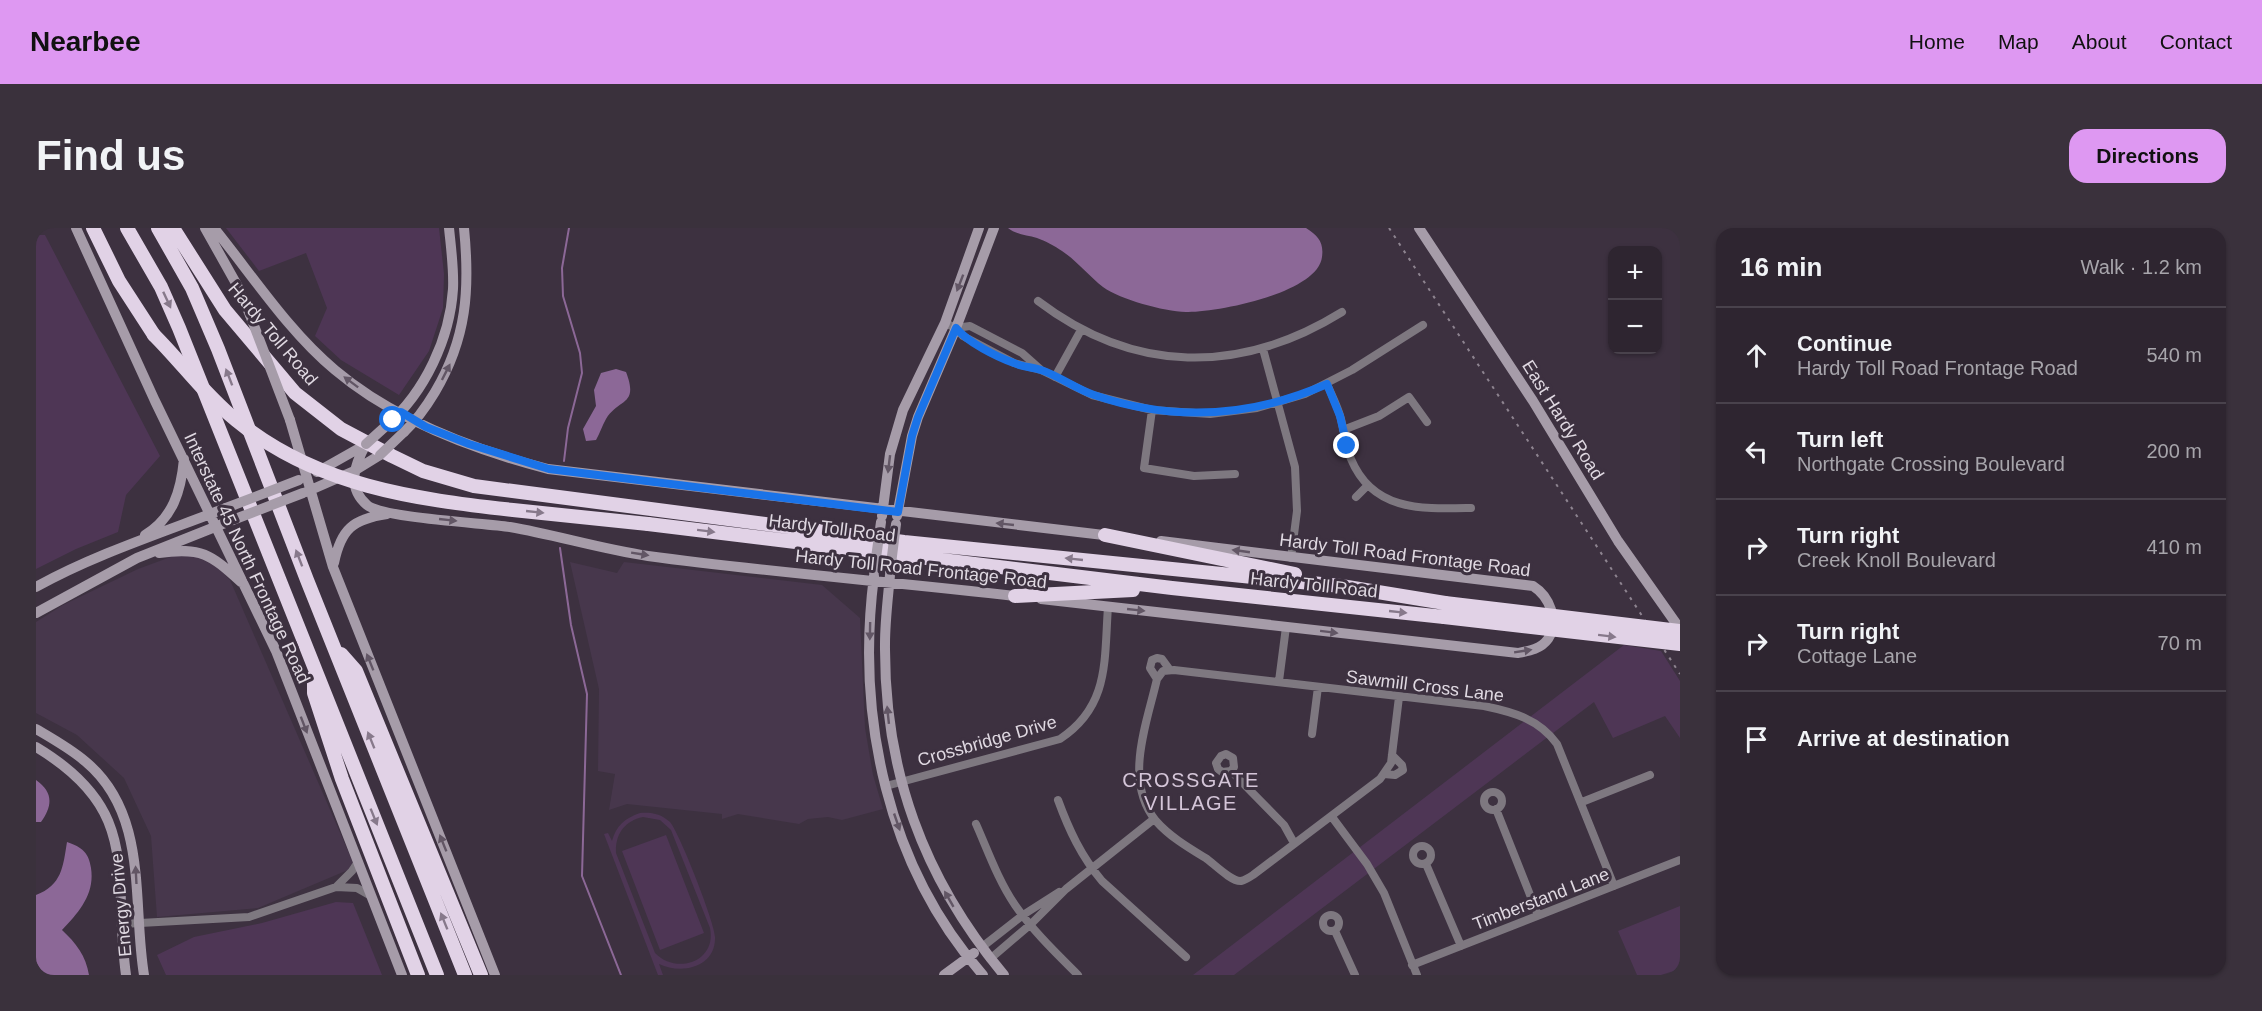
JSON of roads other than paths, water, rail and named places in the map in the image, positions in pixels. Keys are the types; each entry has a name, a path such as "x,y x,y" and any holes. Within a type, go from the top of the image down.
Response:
{"highway":[{"name":"Hardy Toll Road","path":"93,228 119,280 154,335 204,390 236,420 295,459 373,489 436,502 648,524 1172,588 1680,630"},
{"path":"127,228 161,287 179,328 437,975"},
{"path":"158,228 192,288 218,349 465,975"},
{"name":"Hardy Toll Road","path":"173,228 225,310 295,393 341,429 423,471 474,486 904,542 1341,586 1444,610 1680,644"},
{"path":"1105,535 1279,570 1341,586"},
{"path":"1015,596 1172,588"},
{"path":"334,647 356,671 481,975"},
{"path":"314,665 314,693 342,779 418,975"}],"main road":[{"name":"Interstate 45 North Frontage Road","path":"76,228 150,390 276,651 402,975"},
{"path":"205,228 237,285 250,315 290,420 307,492 333,567 495,975"},
{"name":"Hardy Toll Road Frontage Road","path":"214,228 300,336 328,363 374,399 416,422 469,444 549,469 1533,586 1542,591 1549,602 1553,621 1548,639 1536,649 1518,653 1015,596 890,577 647,556 510,528 390,514"},
{"path":"36,613 144,555 333,482 354,464 366,444 401,412 436,357 451,306 453,287 449,228"},
{"path":"36,587 55,576 110,552 303,478 380,455 416,422 444,377 454,356 466,310 464,228"},
{"path":"979,228 945,323 903,411 890,454 874,576 869,679 871,712 886,786 903,839 925,888 950,932 969,957 976,973 990,959"},
{"path":"994,228 912,436 896,524 885,642 889,722 901,782 912,820 939,881 964,923 1004,975"},
{"name":"East Hardy Road","path":"1419,228 1533,401 1618,542 1680,630"},
{"path":"451,306 466,310"},
{"path":"903,411 918,417"},
{"path":"110,552 118,545 157,527 171,511 178,494 184,459"},
{"path":"354,464 354,485 357,492 368,507 390,514"},
{"path":"333,482 350,486 357,492"},
{"path":"333,567 337,546 353,524 369,517 390,514"},
{"path":"144,555 185,549 204,553 224,566 247,588"},
{"path":"869,679 886,679"},
{"name":"Energy Drive","path":"36,729 87,762 107,784 122,810 135,856 144,975"},
{"name":"Energy Drive","path":"36,747 79,778 100,804 112,829 119,857 126,975"},
{"path":"925,888 939,881"},
{"path":"944,975 982,947"}],"street":[{"path":"1038,301 1081,330 1120,346 1175,357 1224,356 1263,349 1304,334 1342,312"},
{"path":"945,323 956,328 963,336 1014,363 1041,370 1092,395 1152,410 1210,414 1257,408 1327,384 1423,325"},
{"path":"956,328 970,326 1022,353 1041,370"},
{"path":"1055,377 1081,330"},
{"path":"1263,349 1290,444 1296,478 1297,511 1291,558"},
{"path":"1327,384 1336,404 1352,460 1368,485 1392,502 1406,506 1423,509 1471,508"},
{"path":"1344,430 1379,416 1409,397 1427,422"},
{"path":"1152,410 1144,468 1194,476 1235,474"},
{"path":"1356,497 1368,485"},
{"name":"Crossbridge Drive","path":"886,786 1060,739 1078,727 1098,694 1103,676 1108,607"},
{"path":"1279,681 1286,627"},
{"name":"Sawmill Cross Lane","path":"1157,679 1150,668 1152,660 1157,657 1162,659 1166,671 1279,681 1484,706 1513,712 1549,734 1557,744 1614,886"},
{"path":"1166,671 1157,679 1139,761 1138,778 1144,798 1154,819 1171,836 1221,869 1231,879 1240,881 1332,817 1380,779 1392,763 1399,697"},
{"path":"1312,734 1318,687"},
{"path":"1384,774 1395,775 1403,770 1402,765 1392,755"},
{"path":"1231,771 1284,825 1294,843"},
{"path":"1581,802 1650,775"},
{"path":"1058,800 1071,835 1091,869 1186,957"},
{"path":"1496,809 1538,915"},
{"path":"1332,817 1367,864 1384,893 1416,975"},
{"path":"990,959 1031,924 1066,889 1154,819"},
{"path":"976,824 1015,905 1078,975"},
{"name":"Timberstand Lane","path":"1413,965 1680,860"},
{"path":"336,887 358,862"},
{"path":"1426,864 1461,946"},
{"path":"122,924 249,917 336,887 357,888 371,896"},
{"path":"982,947 1023,915 1066,889"},
{"path":"1335,931 1355,975"}],"waterway":[{"path":"564,461 568,428 582,373 580,353 563,296 562,268 569,228"},
{"path":"560,548 571,625 587,694 582,876 621,975"}],"railway":[{"path":"1389,228 1680,674"}],"district":[{"name":"CROSSGATE VILLAGE","path":"1191,792"}]}
